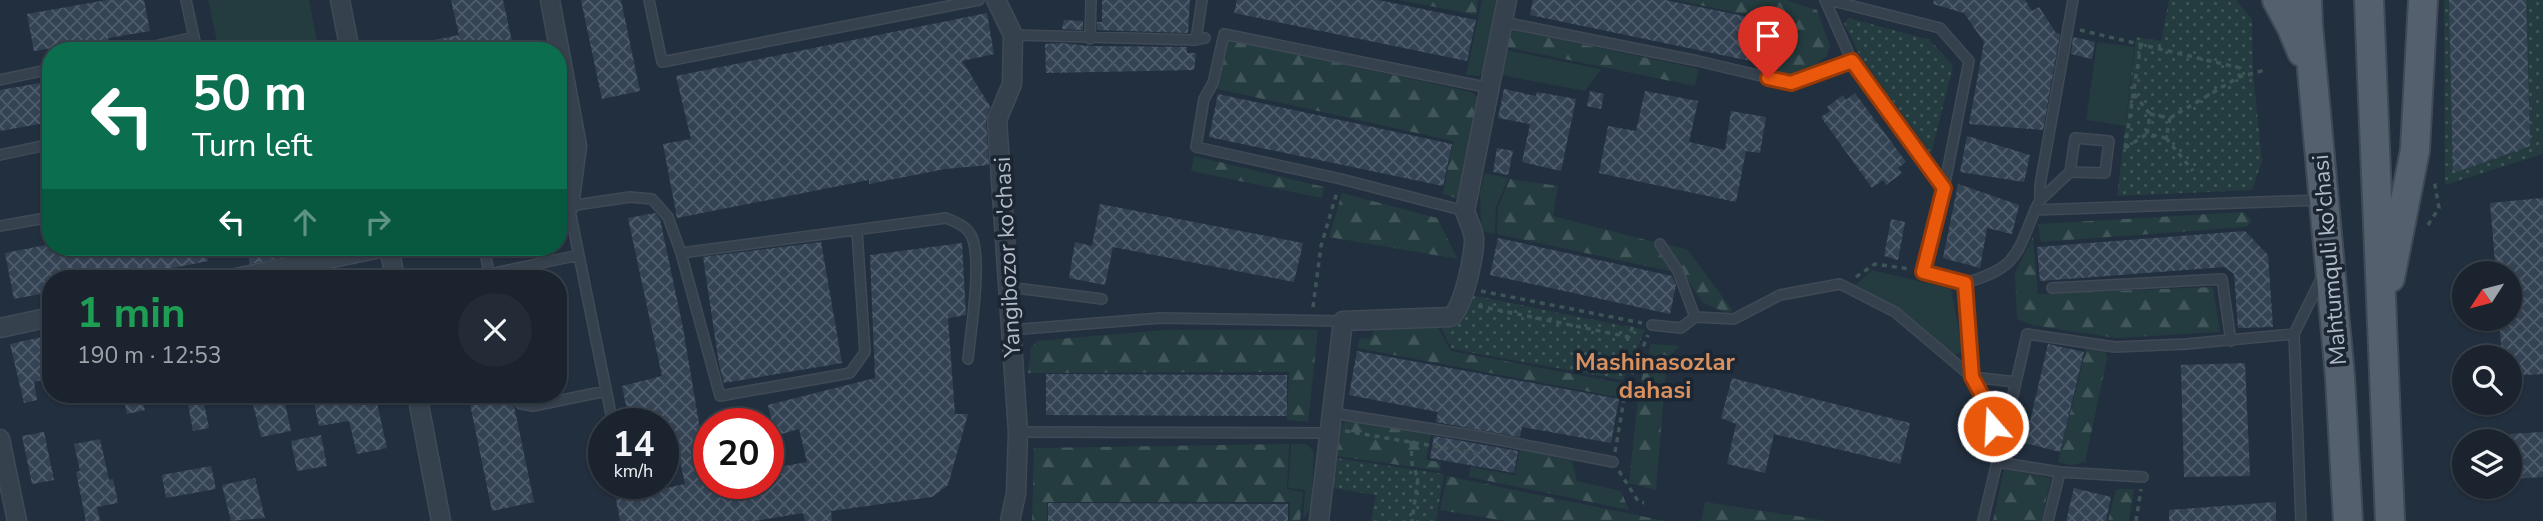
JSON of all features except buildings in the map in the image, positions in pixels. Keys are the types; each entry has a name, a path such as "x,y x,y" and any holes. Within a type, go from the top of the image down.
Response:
{"main road":[{"path":"2277,0 2298,40 2314,91"},
{"name":"Mahtumquli ko'chasi","path":"2307,0 2340,377 2348,521"},
{"name":"Mahtumquli ko'chasi","path":"2368,0 2390,521"},
{"path":"2380,325 2412,174 2417,136 2423,0"}],"street":[{"path":"340,0 348,42"},
{"path":"550,0 557,42"},
{"name":"Yangibozor ko'chasi","path":"996,0 1013,35 1012,84 998,120 1018,432 1016,494 1010,521"},
{"path":"1320,521 1343,321 1450,317 1455,315 1464,295 1474,239 1465,211 1507,0"},
{"path":"567,97 577,146 567,194"},
{"path":"295,270 351,256"},
{"path":"0,328 42,319"},
{"path":"419,403 440,521"},
{"path":"0,439 17,521"}],"lane":[{"path":"186,0 195,42"},
{"path":"649,0 662,62 978,0"},
{"path":"1090,39 1091,0"},
{"path":"1013,35 1090,39 1201,39 1202,0"},
{"path":"1827,0 1852,61 1944,188"},
{"path":"1827,0 1940,28 1969,61 1944,188 1923,272 1965,283 1991,276 2006,267 2017,255 2040,200 2070,172 2075,138 2109,141 2105,173 2070,172"},
{"path":"2040,200 2040,185 2073,0"},
{"path":"1503,22 1698,61 1791,83 1852,61"},
{"path":"1465,211 1341,179 1196,147 1204,99 1213,83 1224,34 1490,88"},
{"path":"172,42 194,37"},
{"path":"0,80 42,71"},
{"path":"0,155 42,146"},
{"path":"567,208 630,197 652,199 668,217 681,253 719,396 850,373 859,364 865,352 857,230"},
{"path":"2035,210 2324,199"},
{"path":"567,217 579,255 610,408"},
{"path":"681,253 946,218 962,225 972,236 976,260 968,359"},
{"path":"0,226 42,219"},
{"path":"1660,244 1678,271 1695,317"},
{"path":"515,270 579,255"},
{"path":"2301,521 2294,334 2330,261"},
{"path":"2052,288 2222,279 2231,341"},
{"path":"1965,283 1972,377"},
{"path":"1653,326 1681,328 1695,317 1734,319 1780,295 1840,284 1895,312 1972,377 1985,401 1993,426 1997,462"},
{"path":"1008,287 1102,299"},
{"path":"1010,330 1160,318 1343,321"},
{"path":"1983,521 2027,334 2115,347 2231,341 2294,334"},
{"path":"1972,377 2016,382"},
{"path":"567,399 607,391"},
{"path":"520,403 533,406 548,403"},
{"path":"1018,432 1413,425 1613,462"},
{"path":"1997,462 2060,472 2143,477"},
{"path":"2048,521 2060,472"}],"path":[{"path":"2067,27 2240,68 2239,77"},
{"path":"2141,44 2123,149 2147,134 2166,138 2193,170"},
{"path":"2134,94 2150,114 2170,118 2239,77 2265,71"},
{"path":"2147,134 2150,114"},
{"path":"2166,138 2170,118"},
{"path":"1311,320 1321,246 1341,179"},
{"path":"1844,286 1875,264 1901,267"},
{"path":"1464,295 1629,337 1634,322"},
{"path":"1464,295 1653,326 1626,388 1613,462 1637,501 1644,503"},
{"path":"1330,425 1481,454 1484,437"},
{"path":"1412,521 1418,478 1412,464 1413,425"},
{"path":"2136,521 2143,477"}],"green space":[{"path":"208,0 309,0 317,42 217,42"},
{"path":"1399,0 1478,0 1476,15"},
{"path":"1482,0 1499,0 1484,72 1479,76 1466,75"},
{"path":"1676,0 1785,0 1817,10 1830,46 1827,56 1810,69 1795,75 1766,70 1775,21"},
{"path":"2169,0 2236,0 2252,19 2253,73 2262,161 2252,190 2117,196 2136,37 2161,41"},
{"path":"2444,0 2543,0 2543,154 2445,185"},
{"path":"1849,18 1930,40 1953,66 1931,154 1860,56 1844,23"},
{"path":"1510,29 1699,69 1695,86 1506,47"},
{"path":"1228,39 1471,92 1479,98 1460,194 1456,198 1443,194 1453,141 1218,89"},
{"path":"2097,42 2134,47 2125,126 2086,120"},
{"path":"1506,50 1601,69 1585,91 1501,75"},
{"path":"1194,156 1324,187 1322,198 1191,171"},
{"path":"1485,173 1509,178 1496,207 1495,234 1481,231 1480,191"},
{"path":"1510,179 1558,186 1553,216 1654,242 1674,272 1497,234 1498,207"},
{"path":"1342,193 1437,218 1458,259 1329,237"},
{"path":"2244,212 2252,222 2246,227 2041,242 2038,224"},
{"path":"2033,237 2038,294 2213,287 2220,332 2116,338 2032,325 2017,319 2015,273"},
{"path":"1663,244 1687,249 1733,311 1725,312 1703,303"},
{"path":"1872,270 1951,289 1963,352 1953,355 1896,307 1855,285"},
{"path":"1471,295 1645,330 1623,380 1452,349 1439,324 1459,322 1467,310"},
{"path":"1436,324 1451,351 1621,383 1617,397 1357,348 1360,338 1370,339 1375,327"},
{"path":"1164,330 1318,330 1308,422 1287,420 1289,372 1028,373 1031,347 1037,341"},
{"path":"1651,344 1680,346 1667,358 1656,490 1629,483 1639,389"},
{"path":"2086,349 2105,351 2107,359 2085,462 2071,465 2058,462"},
{"path":"1346,421 1431,434 1426,460 1441,462 1440,471 1337,456 1341,425"},
{"path":"1289,444 1287,489 1303,492 1300,521 1290,521 1290,502 1047,502 1047,521 1032,521 1034,448"},
{"path":"1291,444 1307,444 1314,452 1311,508 1303,519 1305,490 1288,488"},
{"path":"1520,449 1572,461 1577,481 1621,491 1629,510 1469,477 1471,467 1515,475"},
{"path":"1336,458 1444,474 1436,521 1371,521 1376,495 1332,488"},
{"path":"2004,469 2051,478 2041,521 1993,521"},
{"path":"1447,476 1665,521 1505,521 1440,510"},
{"path":"2116,489 2134,489 2129,521 2108,521"},
{"path":"1705,502 1828,521 1701,521"}],"district":[{"name":"Mashinasozlar dahasi","path":"1655,376"}],"route":[{"path":"1768,78 1791,83 1852,61 1944,188 1923,272 1965,283 1972,377 1985,401 1993,426"}]}
